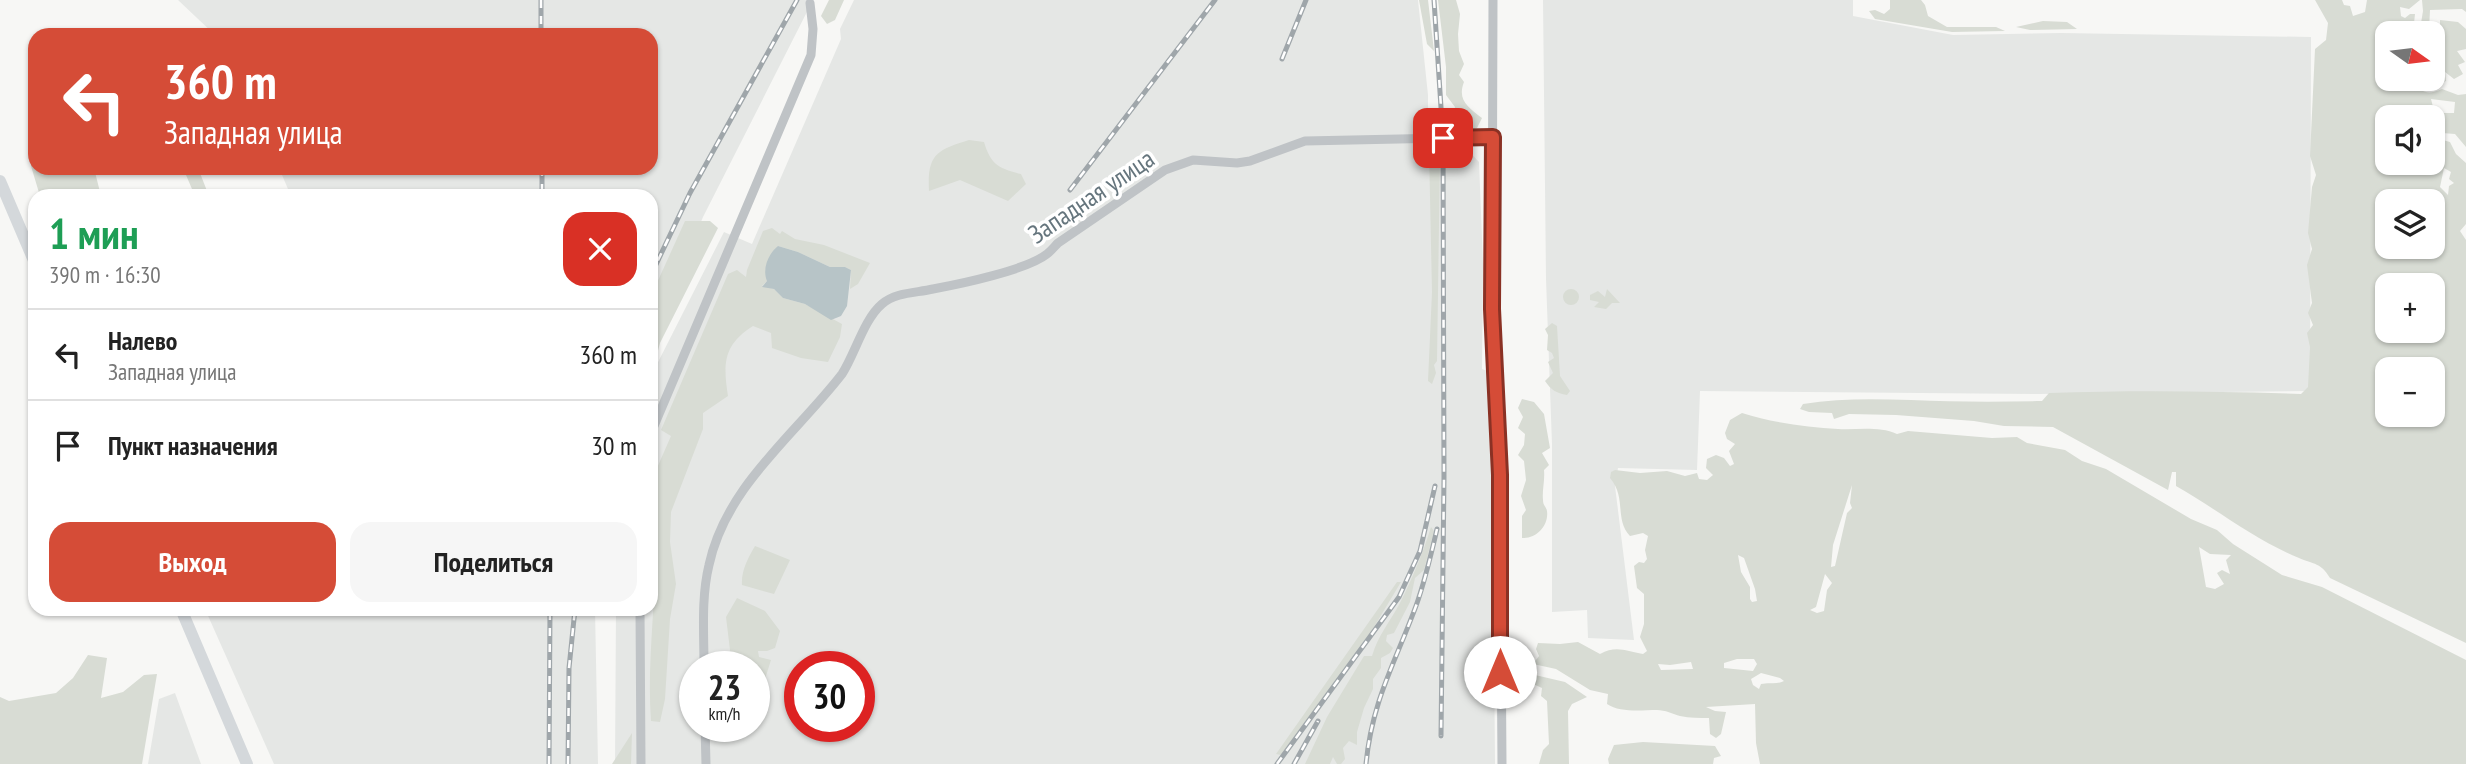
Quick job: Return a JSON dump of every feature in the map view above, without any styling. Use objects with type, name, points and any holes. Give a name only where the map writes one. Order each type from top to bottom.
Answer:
[{"type":"street","points":[[1493,0],[1492,309],[1500,489],[1502,764]]},
{"type":"street","points":[[658,416],[811,55],[813,29],[810,3]]},
{"type":"street","name":"Западная улица","points":[[704,651],[704,591],[708,566],[719,531],[757,471],[842,374],[853,357],[870,318],[881,304],[902,294],[936,289],[1029,263],[1046,255],[1058,243],[1179,163],[1194,160],[1237,163],[1250,161],[1306,141],[1493,137]]},
{"type":"street","points":[[0,181],[28,247]]},
{"type":"street","points":[[184,616],[247,764]]},
{"type":"street","points":[[640,616],[641,764]]},
{"type":"street","points":[[705,742],[706,764]]},
{"type":"shaded area","points":[[178,0],[813,0],[703,217],[658,328],[658,189],[288,189],[282,175],[658,175],[658,28],[208,28]]},
{"type":"shaded area","points":[[829,0],[844,0],[835,20],[827,24],[821,16]]},
{"type":"shaded area","points":[[854,0],[1418,0],[1428,95],[1428,148],[1466,148],[1479,162],[1483,264],[1482,369],[1487,371],[1493,530],[1495,764],[615,764],[616,616],[658,616],[658,362],[724,232],[752,244],[841,39],[840,29]]},
{"type":"shaded area","points":[[1419,0],[1428,0],[1434,51],[1427,44]]},
{"type":"shaded area","points":[[1438,0],[1456,0],[1460,14],[1459,51],[1464,64],[1459,75],[1464,82],[1462,94],[1468,107],[1482,118],[1477,128],[1469,131],[1449,127],[1455,107],[1446,95],[1446,67]]},
{"type":"shaded area","points":[[1543,0],[1853,0],[1853,16],[1953,35],[2061,33],[2311,37],[2310,391],[2038,394],[1700,391],[1697,470],[1618,468],[1615,486],[1634,640],[1588,638],[1587,610],[1552,612],[1552,444],[1546,279]]},
{"type":"shaded area","points":[[1890,0],[1921,0],[1928,16],[1947,27],[1996,27],[2005,31],[1952,32],[1875,19],[1869,11],[1875,10],[1884,14],[1890,9]]},
{"type":"shaded area","points":[[2315,0],[2342,0],[2344,5],[2350,6],[2353,16],[2365,12],[2367,0],[2420,0],[2409,9],[2400,7],[2401,16],[2405,18],[2415,14],[2414,21],[2375,21],[2375,91],[2445,90],[2458,95],[2466,94],[2466,147],[2455,134],[2445,133],[2445,113],[2454,113],[2455,102],[2431,99],[2432,105],[2375,105],[2375,175],[2443,175],[2442,189],[2375,189],[2375,259],[2445,259],[2445,192],[2448,195],[2449,186],[2454,183],[2449,179],[2451,172],[2445,169],[2445,141],[2450,142],[2456,154],[2466,163],[2466,224],[2460,231],[2466,240],[2466,643],[2330,578],[2317,565],[2252,534],[2176,486],[2176,472],[2172,472],[2168,490],[2053,427],[2004,426],[1896,415],[1849,414],[1834,419],[1832,413],[1800,409],[1803,404],[1857,399],[2042,401],[2049,393],[2112,391],[2301,394],[2308,387],[2310,347],[2307,333],[2313,325],[2308,313],[2312,303],[2307,265],[2312,249],[2308,233],[2312,187],[2316,175],[2310,156],[2315,49],[2326,40],[2328,23]]},
{"type":"shaded area","points":[[2422,0],[2466,0],[2466,12],[2462,9],[2430,10],[2429,21],[2421,21]]},
{"type":"shaded area","points":[[2440,20],[2458,22],[2466,29],[2466,49],[2457,51],[2465,62],[2458,65],[2463,74],[2454,79],[2445,72],[2445,21]]},
{"type":"shaded area","points":[[2043,21],[2067,22],[2077,29],[2030,30],[2016,27]]},
{"type":"shaded area","points":[[969,140],[984,142],[996,164],[1021,174],[1026,184],[1008,201],[960,180],[929,191],[930,169],[936,155]]},
{"type":"shaded area","points":[[1438,146],[1437,361],[1432,384],[1428,381],[1432,292],[1429,149]]},
{"type":"shaded area","points":[[34,175],[96,175],[99,189],[38,189]]},
{"type":"shaded area","points":[[186,175],[201,175],[206,189],[192,189]]},
{"type":"shaded area","points":[[685,221],[710,221],[718,228],[658,351],[658,281]]},
{"type":"shaded area","points":[[772,228],[780,234],[782,231],[795,239],[824,245],[870,263],[858,284],[850,289],[851,270],[845,267],[830,267],[778,246],[767,281],[762,286],[774,289],[783,298],[805,304],[842,324],[840,337],[828,362],[801,358],[772,348],[771,333],[753,326],[736,340],[727,356],[728,396],[703,413],[703,429],[671,512],[670,542],[676,584],[670,619],[665,699],[660,722],[651,721],[653,616],[658,616],[658,466],[671,436],[661,430],[728,274],[737,270],[746,277],[763,231]]},
{"type":"shaded area","points":[[778,246],[830,267],[845,267],[851,270],[847,306],[841,316],[831,320],[805,304],[783,298],[774,289],[762,287],[767,281],[767,262]]},
{"type":"shaded area","points":[[1571,289],[1577,291],[1577,303],[1571,305],[1565,303],[1563,297],[1565,291]]},
{"type":"shaded area","points":[[1607,289],[1620,303],[1612,303],[1606,309],[1594,307],[1599,302],[1590,300],[1590,295],[1598,291],[1605,297]]},
{"type":"shaded area","points":[[1552,323],[1557,326],[1560,376],[1570,391],[1567,395],[1554,391],[1545,381],[1553,373],[1548,362],[1554,358],[1547,350],[1548,335],[1545,329]]},
{"type":"shaded area","points":[[1522,399],[1534,402],[1544,414],[1550,448],[1542,453],[1549,465],[1544,470],[1543,504],[1547,511],[1546,522],[1537,534],[1527,538],[1522,538],[1522,516],[1526,510],[1521,496],[1526,480],[1524,461],[1518,455],[1524,445],[1525,434],[1518,428],[1523,417],[1518,408]]},
{"type":"shaded area","points":[[1742,413],[1802,426],[1876,429],[1897,434],[1908,431],[1992,438],[2017,437],[2027,443],[2065,450],[2082,461],[2106,469],[2191,519],[2217,530],[2233,544],[2282,575],[2322,587],[2466,660],[2466,764],[1760,764],[1756,743],[1755,704],[1706,707],[1726,712],[1721,734],[1716,738],[1710,734],[1709,718],[1684,717],[1660,710],[1618,709],[1607,704],[1608,694],[1590,690],[1556,669],[1533,664],[1539,656],[1536,649],[1538,643],[1578,642],[1600,654],[1616,649],[1643,654],[1647,651],[1640,637],[1644,624],[1644,594],[1637,588],[1634,566],[1647,559],[1645,550],[1648,536],[1643,533],[1630,536],[1625,529],[1618,493],[1610,478],[1611,472],[1667,471],[1685,476],[1697,473],[1699,479],[1707,480],[1713,475],[1706,468],[1707,459],[1716,455],[1724,458],[1730,466],[1734,464],[1729,451],[1735,444],[1727,439],[1725,433],[1730,420]],"holes":[[[1852,485],[1852,508],[1847,513],[1835,566],[1831,567],[1833,545]],[[2199,547],[2210,554],[2231,555],[2226,560],[2230,574],[2222,570],[2217,573],[2224,584],[2215,589],[2206,587]],[[1738,555],[1744,558],[1757,601],[1752,602],[1750,599],[1750,587],[1741,572]],[[1825,574],[1832,583],[1827,590],[1824,611],[1817,613],[1810,610],[1816,607]],[[1737,659],[1754,659],[1757,664],[1753,671],[1724,668],[1724,663]],[[1691,662],[1693,669],[1661,670],[1658,664]],[[1761,673],[1784,681],[1761,684],[1759,689],[1753,685],[1751,679]]]},
{"type":"shaded area","points":[[1431,527],[1434,531],[1424,570],[1415,578],[1410,602],[1394,633],[1387,635],[1386,641],[1393,648],[1381,658],[1381,668],[1373,679],[1373,689],[1357,732],[1357,745],[1349,741],[1343,748],[1345,759],[1341,764],[1337,764],[1333,757],[1330,764],[1305,764],[1327,717],[1364,656],[1372,656],[1409,585]]},
{"type":"shaded area","points":[[755,546],[790,560],[774,594],[742,585],[744,570]]},
{"type":"shaded area","points":[[1397,582],[1401,582],[1368,637],[1281,755],[1276,754]]},
{"type":"shaded area","points":[[737,598],[765,611],[780,631],[775,648],[767,651],[730,651],[726,617]]},
{"type":"shaded area","points":[[208,616],[595,616],[598,764],[274,764]]},
{"type":"shaded area","points":[[88,655],[107,658],[101,698],[123,692],[144,675],[157,674],[142,764],[0,764],[0,697],[9,701],[56,693],[73,678]]},
{"type":"shaded area","points":[[1535,675],[1565,682],[1587,697],[1572,704],[1568,711],[1569,764],[1539,764],[1543,750],[1549,744],[1547,701],[1541,696],[1542,688],[1531,683],[1526,687],[1526,693],[1518,700],[1516,685],[1525,676]]},
{"type":"shaded area","points":[[175,693],[201,764],[148,764],[159,699]]},
{"type":"shaded area","points":[[632,733],[631,764],[612,764]]},
{"type":"shaded area","points":[[1643,742],[1715,746],[1721,756],[1714,758],[1713,764],[1609,764],[1608,759],[1614,745]]},
{"type":"railway","points":[[541,0],[541,28]]},
{"type":"railway","points":[[658,260],[690,193],[797,0]]},
{"type":"railway","points":[[1070,190],[1215,0]]},
{"type":"railway","points":[[1282,59],[1306,0]]},
{"type":"railway","points":[[1434,0],[1443,138],[1444,477],[1441,736]]},
{"type":"railway","points":[[542,175],[542,189]]},
{"type":"railway","points":[[1277,764],[1399,597],[1420,551],[1435,486]]},
{"type":"railway","points":[[1366,764],[1379,701],[1419,597],[1437,529]]},
{"type":"railway","points":[[549,764],[550,616]]},
{"type":"railway","points":[[568,764],[569,668],[574,616]]},
{"type":"railway","points":[[1294,764],[1318,721]]},
{"type":"route","points":[[1443,138],[1493,137],[1492,309],[1500,475],[1500,672]]}]
